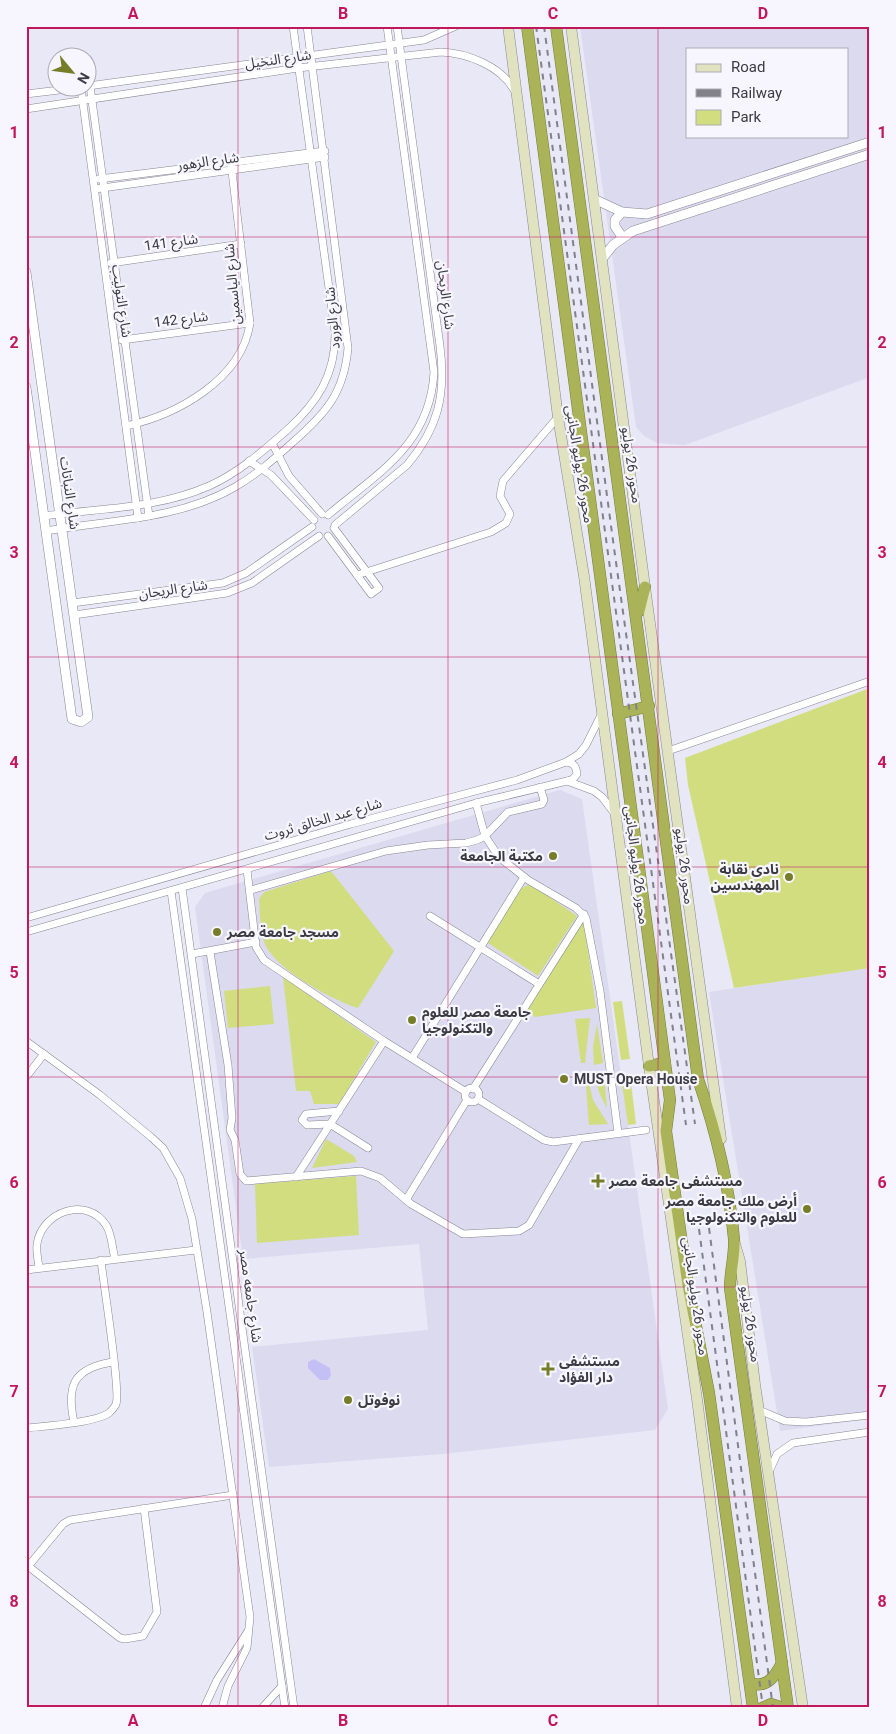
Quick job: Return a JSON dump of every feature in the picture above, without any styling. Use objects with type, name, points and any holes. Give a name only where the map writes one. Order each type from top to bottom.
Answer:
[{"type":"highway","points":[[527,26],[670,1100],[666,1131],[677,1229],[709,1393],[753,1708]]},
{"type":"highway","name":"محور 26 يوليو","points":[[556,26],[638,618],[698,1079],[713,1120],[723,1165],[734,1240],[730,1288],[788,1708]]},
{"type":"highway","points":[[638,618],[645,587]]},
{"type":"highway","points":[[618,714],[649,706]]},
{"type":"highway","points":[[691,1026],[703,1023]]},
{"type":"highway","points":[[649,1066],[665,1063]]},
{"type":"highway","points":[[750,1683],[760,1685],[769,1682],[782,1663]]},
{"type":"highway","points":[[762,1708],[771,1704],[783,1708]]},
{"type":"main road","name":"محور 26 يوليو الجانبى","points":[[508,26],[558,417],[617,816],[649,1066],[677,1229],[737,1708]]},
{"type":"main road","points":[[572,27],[723,1165]]},
{"type":"main road","points":[[734,1240],[740,1261],[759,1410],[803,1708]]},
{"type":"street","name":"شارع الورود","points":[[44,516],[147,504],[208,486],[249,461],[272,443],[305,413],[325,385],[333,363],[335,348],[334,321],[293,26]]},
{"type":"street","name":"شارع الورود","points":[[46,531],[149,516],[200,503],[234,488],[277,456],[317,421],[335,398],[347,366],[346,320],[307,26]]},
{"type":"street","name":"شارع الريحان","points":[[72,603],[198,588],[223,583],[246,573],[325,515],[398,456],[415,436],[422,424],[429,408],[434,372],[387,26]]},
{"type":"street","name":"شارع الريحان","points":[[328,536],[334,527],[407,465],[431,429],[438,411],[443,372],[397,26]]},
{"type":"street","name":"شارع النخيل","points":[[98,85],[399,43],[433,37],[456,26]]},
{"type":"street","name":"شارع النخيل","points":[[26,109],[83,102],[298,68],[442,52],[454,52],[470,57],[498,73],[510,83],[518,97]]},
{"type":"street","points":[[26,94],[48,91]]},
{"type":"street","name":"شارع التوليب","points":[[82,98],[138,518]]},
{"type":"street","name":"شارع التوليب","points":[[92,100],[149,516]]},
{"type":"street","points":[[594,199],[622,212],[648,214],[870,142]]},
{"type":"street","name":"شارع الزهور","points":[[93,180],[325,154]]},
{"type":"street","points":[[602,259],[622,237],[633,231],[870,154]]},
{"type":"street","name":"شارع الزهور","points":[[94,190],[231,166]]},
{"type":"street","name":"شارع الياسمين","points":[[126,426],[176,410],[209,388],[236,357],[249,331],[250,323],[231,166]]},
{"type":"street","points":[[622,212],[615,223],[617,232],[622,237]]},
{"type":"street","name":"شارع 141","points":[[104,264],[241,244]]},
{"type":"street","name":"شارع النباتات","points":[[26,272],[88,717],[81,722],[72,720],[26,387]]},
{"type":"street","points":[[330,296],[342,294]]},
{"type":"street","points":[[334,321],[346,320]]},
{"type":"street","name":"شارع 142","points":[[115,341],[250,323]]},
{"type":"street","points":[[357,575],[490,532],[506,523],[510,512],[501,499],[501,485],[558,417]]},
{"type":"street","points":[[422,424],[431,429]]},
{"type":"street","points":[[249,461],[262,468],[280,483],[313,523],[319,536],[328,536],[371,594],[379,588],[325,515],[289,476],[277,456],[272,443]]},
{"type":"street","name":"شارع الريحان","points":[[74,615],[219,595],[252,583],[319,536]]},
{"type":"street","points":[[198,588],[200,598]]},
{"type":"street","points":[[668,751],[870,681]]},
{"type":"street","name":"شارع عبد الخالق ثروت","points":[[26,918],[351,824],[517,780],[566,762],[578,754],[586,745],[602,712]]},
{"type":"street","points":[[566,762],[572,763],[576,768],[577,774],[573,779],[567,781]]},
{"type":"street","points":[[567,781],[594,791],[602,797],[617,816]]},
{"type":"street","name":"شارع عبد الخالق ثروت","points":[[26,932],[476,803],[567,781]]},
{"type":"street","points":[[251,890],[386,851],[428,845],[466,843],[484,836],[508,812],[542,804],[544,800],[540,787]]},
{"type":"street","points":[[476,803],[484,836],[499,857],[524,877],[584,914],[588,923],[600,991],[618,1133]]},
{"type":"street","points":[[247,870],[256,942],[261,956],[276,970],[384,1041],[469,1093],[479,1094],[478,1099]]},
{"type":"street","points":[[412,1058],[524,877]]},
{"type":"street","name":"شارع جامعه مصر","points":[[182,888],[294,1708]]},
{"type":"street","name":"شارع جامعه مصر","points":[[171,891],[285,1708]]},
{"type":"street","points":[[406,1200],[469,1093],[584,914]]},
{"type":"street","points":[[430,916],[538,984]]},
{"type":"street","points":[[192,954],[256,942]]},
{"type":"street","points":[[210,952],[228,1065],[232,1118],[230,1130],[234,1140],[241,1178],[249,1182],[366,1172],[380,1178],[406,1200],[464,1234],[525,1230],[579,1139]]},
{"type":"street","points":[[26,1041],[100,1095],[163,1148],[180,1178],[186,1195],[208,1312],[250,1617],[247,1648],[228,1686],[222,1708]]},
{"type":"street","points":[[296,1178],[384,1041]]},
{"type":"street","points":[[26,1077],[44,1054]]},
{"type":"street","points":[[469,1093],[472,1102],[478,1099]]},
{"type":"street","points":[[478,1099],[544,1140],[554,1142],[646,1130]]},
{"type":"street","points":[[339,1111],[306,1114],[302,1120],[307,1125],[330,1124],[368,1148]]},
{"type":"street","points":[[39,1267],[37,1244],[40,1235],[54,1217],[60,1212],[71,1209],[83,1208],[100,1218],[107,1227],[115,1259]]},
{"type":"street","points":[[26,1270],[196,1250]]},
{"type":"street","points":[[26,1428],[74,1422],[103,1415],[110,1412],[116,1404],[116,1380],[101,1260]]},
{"type":"street","points":[[74,1422],[70,1397],[76,1379],[81,1373],[99,1364],[113,1362]]},
{"type":"street","points":[[759,1410],[785,1421],[806,1422],[870,1415]]},
{"type":"street","points":[[769,1472],[777,1454],[792,1443],[870,1432]]},
{"type":"street","points":[[144,1508],[157,1612],[140,1637],[120,1638],[27,1568],[66,1521],[144,1508],[233,1495]]},
{"type":"street","points":[[204,1708],[217,1680],[249,1629]]},
{"type":"street","points":[[262,1708],[282,1686]]},
{"type":"shaded area","points":[[580,26],[870,26],[870,377],[685,445],[657,443],[644,436],[636,427]]},
{"type":"shaded area","name":"جامعة مصر للعلوم والتكنولوجيا","points":[[560,790],[582,799],[668,1409],[655,1430],[443,1454],[269,1467],[252,1347],[428,1330],[419,1244],[243,1259],[195,907],[205,893]]},
{"type":"shaded area","name":"أرض ملك جامعة مصر للعلوم والتكنولوجيا","points":[[870,968],[870,1419],[780,1431],[709,992]]},
{"type":"shaded area","points":[[314,1359],[330,1368],[331,1375],[328,1380],[320,1380],[308,1368],[308,1362]]},
{"type":"green space","name":"نادى نقابة المهندسين","points":[[870,688],[870,968],[734,988],[688,785],[685,758]]},
{"type":"green space","points":[[331,871],[394,951],[358,1008],[319,991],[291,973],[270,952],[263,937],[259,899],[264,892]]},
{"type":"green space","points":[[530,884],[577,916],[538,976],[488,943],[520,889]]},
{"type":"green space","points":[[581,921],[584,922],[596,1008],[535,1017],[526,1009]]},
{"type":"green space","points":[[283,977],[376,1042],[339,1104],[314,1104],[310,1091],[296,1091]]},
{"type":"green space","points":[[270,986],[274,1024],[228,1028],[224,991]]},
{"type":"green space","points":[[622,1001],[630,1059],[621,1060],[613,1002]]},
{"type":"green space","points":[[590,1018],[585,1063],[581,1063],[575,1019]]},
{"type":"green space","points":[[597,1024],[603,1063],[594,1065],[593,1047]]},
{"type":"green space","points":[[604,1076],[607,1108],[595,1077]]},
{"type":"green space","points":[[588,1080],[593,1100],[608,1124],[589,1125],[586,1086],[583,1081]]},
{"type":"green space","points":[[631,1083],[636,1124],[628,1125],[622,1084]]},
{"type":"green space","points":[[326,1139],[354,1156],[357,1162],[312,1168]]},
{"type":"green space","points":[[356,1176],[359,1235],[257,1243],[255,1184]]},
{"type":"railway","points":[[536,26],[686,1125]]},
{"type":"railway","points":[[544,26],[614,548],[695,1124]]},
{"type":"railway","points":[[709,1228],[773,1708]]},
{"type":"railway","points":[[699,1229],[763,1708]]},
{"type":"place","name":"مكتبة الجامعة","points":[[553,856]]},
{"type":"place","name":"نادى نقابة المهندسين","points":[[789,877]]},
{"type":"place","name":"مسجد جامعة مصر","points":[[217,932]]},
{"type":"place","name":"جامعة مصر للعلوم والتكنولوجيا","points":[[412,1020]]},
{"type":"place","name":"MUST Opera House","points":[[564,1079]]},
{"type":"place","name":"مستشفى جامعة مصر","points":[[598,1181]]},
{"type":"place","name":"أرض ملك جامعة مصر للعلوم والتكنولوجيا","points":[[807,1209]]},
{"type":"place","name":"مستشفى دار الفؤاد","points":[[548,1369]]},
{"type":"place","name":"نوفوتل","points":[[348,1400]]}]
